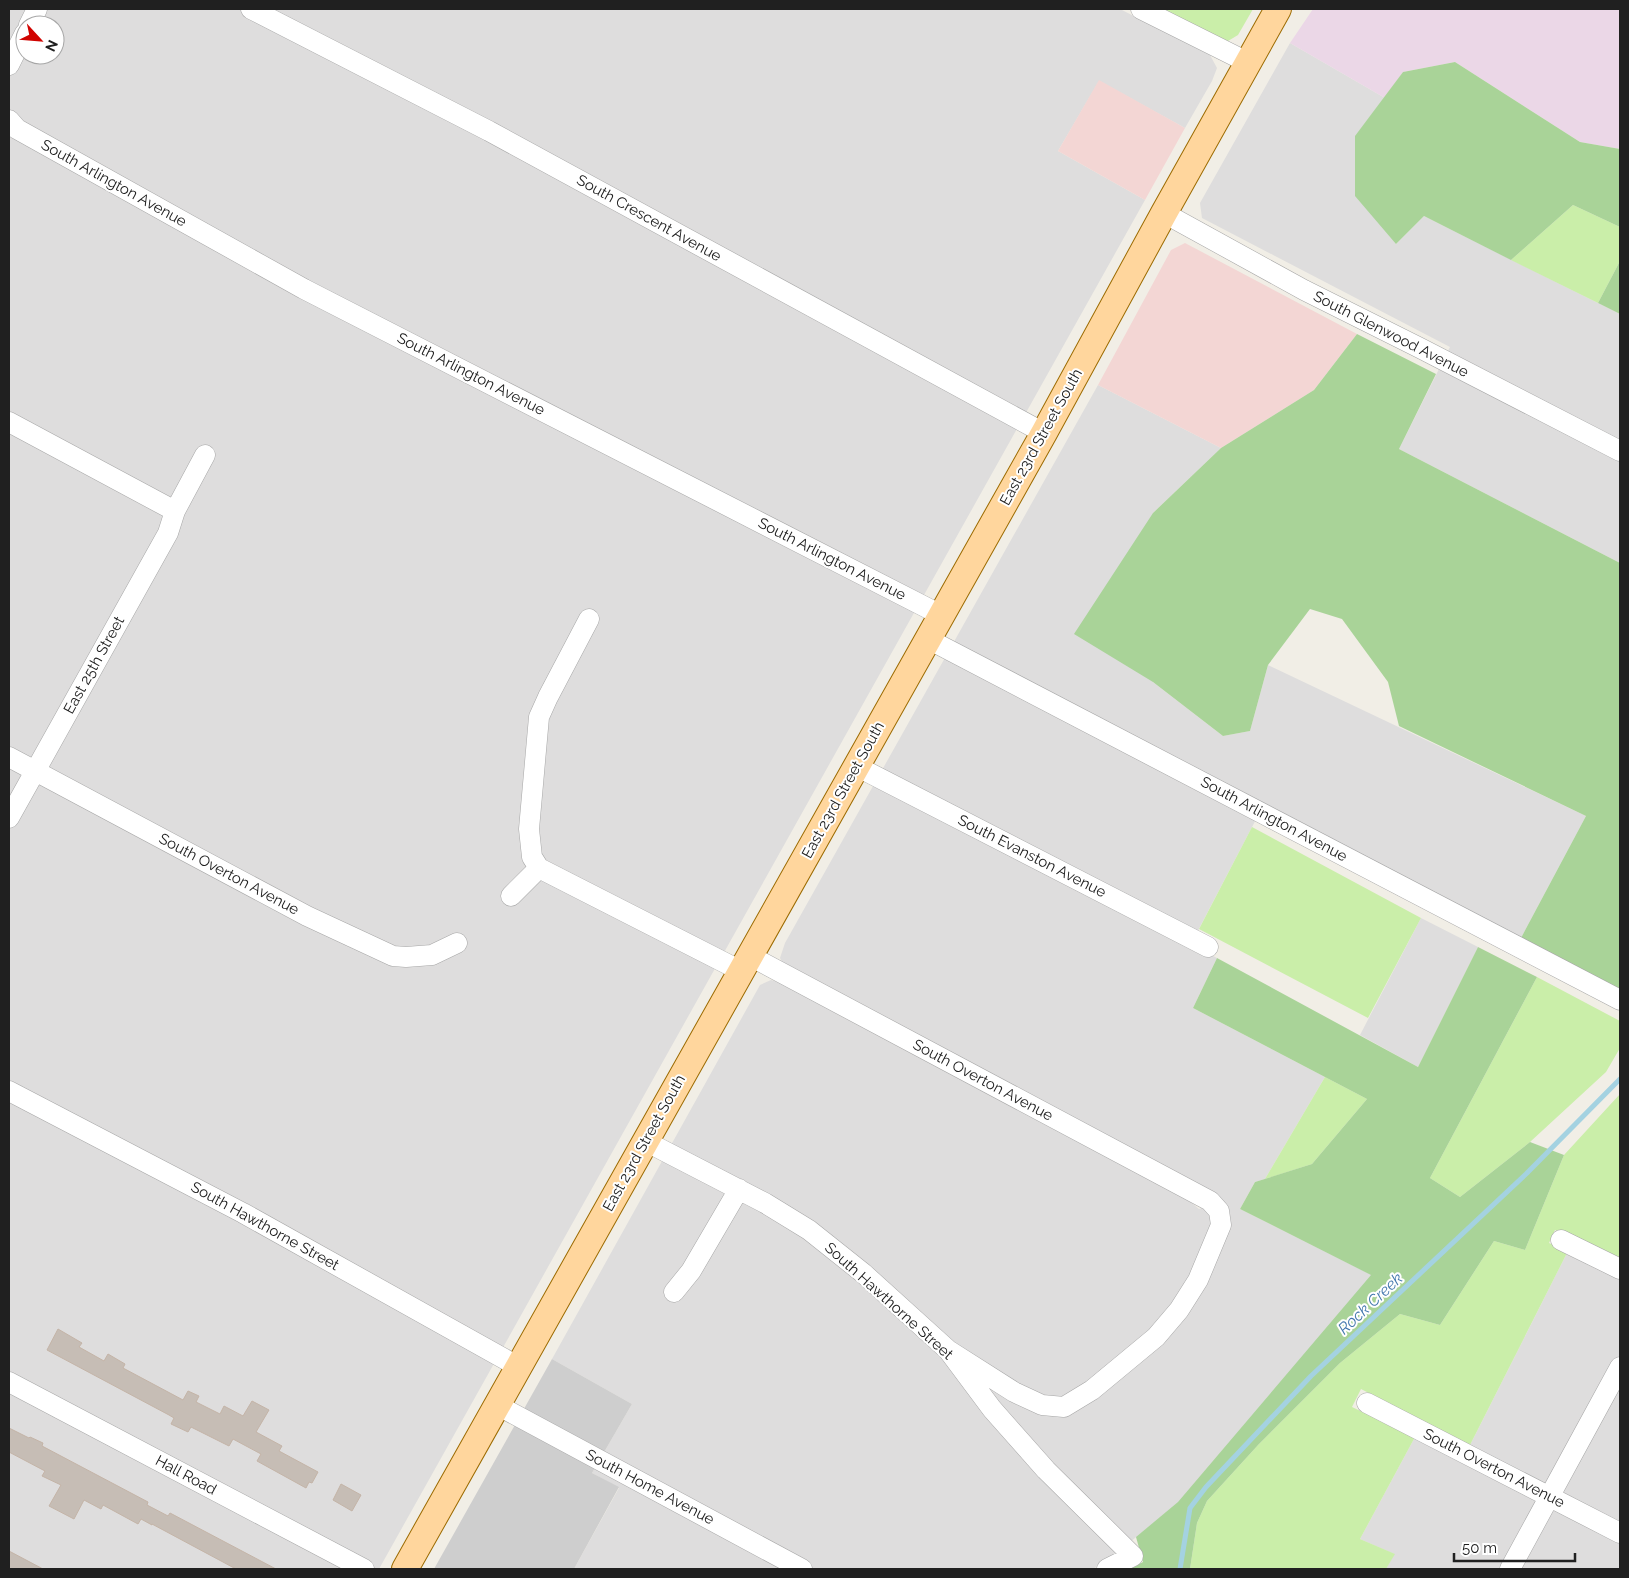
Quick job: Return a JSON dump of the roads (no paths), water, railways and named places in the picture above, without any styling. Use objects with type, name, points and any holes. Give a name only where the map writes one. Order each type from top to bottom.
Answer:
[{"type":"main road","name":"East 23rd Street South","points":[[405,1569],[1044,432],[1278,9]]},
{"type":"street","name":"South Crescent Avenue","points":[[251,9],[489,131],[1044,432]]},
{"type":"street","points":[[1140,9],[1248,63]]},
{"type":"street","points":[[9,64],[15,52]]},
{"type":"street","name":"South Arlington Avenue","points":[[9,120],[16,129],[304,289],[941,614]]},
{"type":"street","name":"South Glenwood Avenue","points":[[1164,213],[1304,290],[1620,451]]},
{"type":"street","points":[[9,422],[175,511]]},
{"type":"street","name":"East 25th Street","points":[[9,818],[168,533],[175,511],[205,455]]},
{"type":"street","points":[[511,896],[539,868],[532,857],[529,829],[539,717],[588,619]]},
{"type":"street","name":"South Arlington Avenue","points":[[928,639],[1620,1000]]},
{"type":"street","name":"South Overton Avenue","points":[[9,757],[306,916],[393,956],[406,957],[432,954],[457,943]]},
{"type":"street","name":"South Evanston Avenue","points":[[856,766],[1208,947]]},
{"type":"street","name":"South Overton Avenue","points":[[539,868],[745,963],[1210,1201],[1219,1211],[1221,1225],[1198,1280],[1179,1310],[1156,1337],[1092,1390],[1064,1407],[1042,1405],[1014,1392],[948,1350]]},
{"type":"street","name":"South Hawthorne Street","points":[[9,1091],[243,1213],[519,1367]]},
{"type":"street","name":"South Hawthorne Street","points":[[645,1141],[765,1203],[809,1230],[862,1273],[948,1350],[992,1410],[1046,1470],[1133,1556],[1107,1569]]},
{"type":"street","points":[[674,1292],[691,1271],[739,1189]]},
{"type":"street","points":[[1561,1240],[1620,1269]]},
{"type":"street","points":[[1510,1569],[1620,1367]]},
{"type":"street","name":"Hall Road","points":[[9,1382],[364,1569]]},
{"type":"street","name":"South Overton Avenue","points":[[1367,1403],[1620,1533]]},
{"type":"street","name":"South Home Avenue","points":[[497,1405],[802,1569]]},
{"type":"waterway","name":"Rock Creek","points":[[1180,1569],[1190,1508],[1206,1487],[1311,1376],[1526,1174],[1620,1079]]}]
